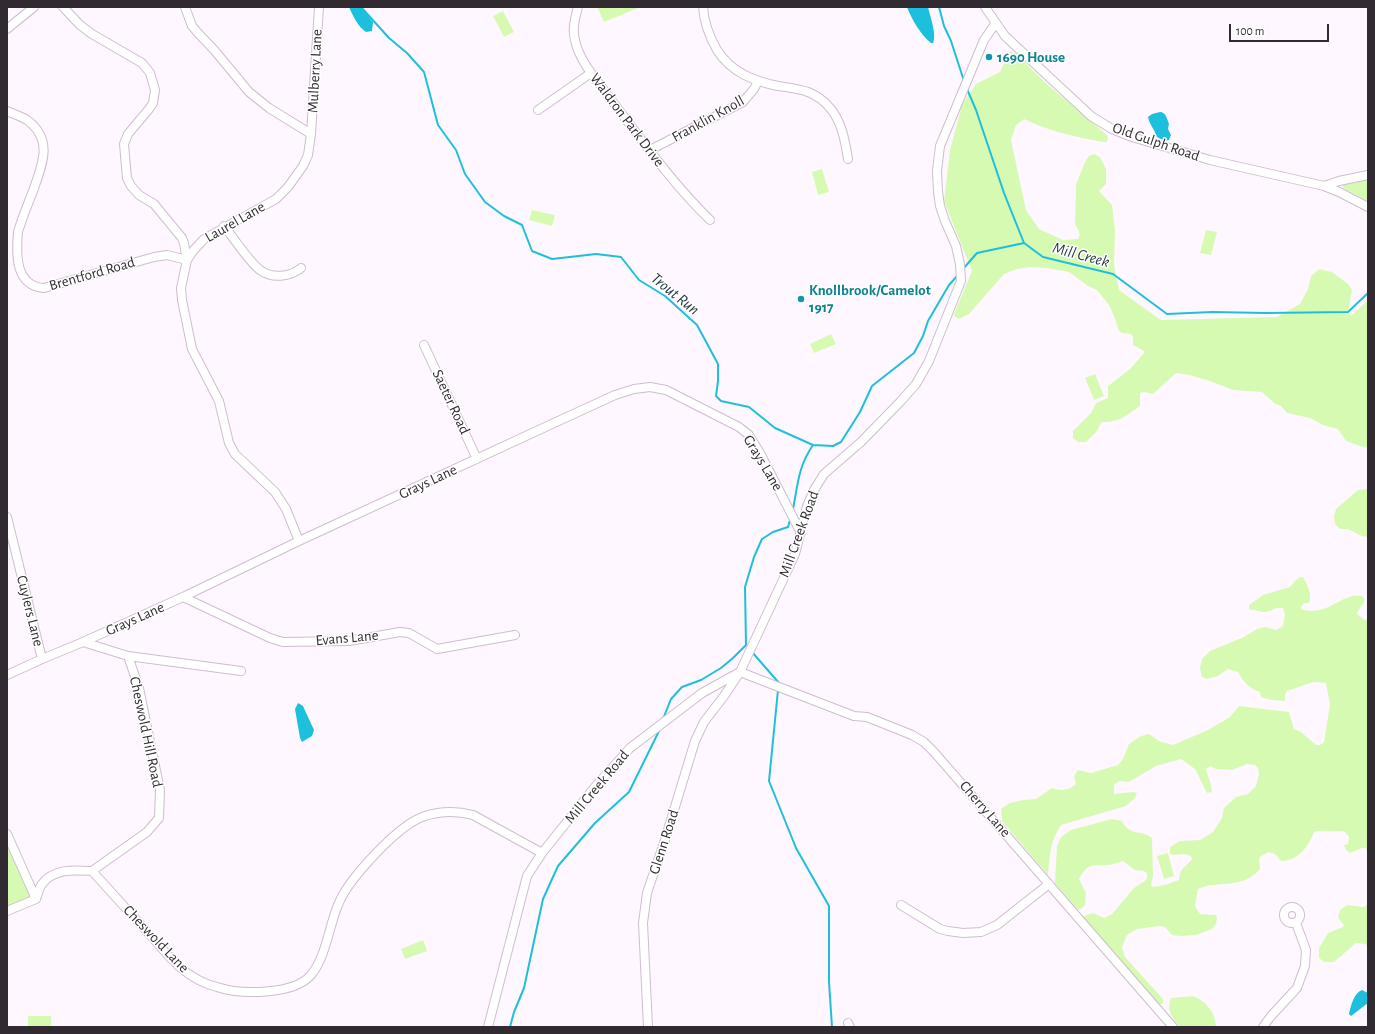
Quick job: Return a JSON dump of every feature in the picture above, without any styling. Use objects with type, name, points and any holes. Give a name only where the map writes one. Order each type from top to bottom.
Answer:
[{"type":"street","points":[[7,29],[34,7]]},
{"type":"street","points":[[63,7],[92,34],[142,63],[150,73],[155,90],[153,103],[150,110],[128,134],[124,144],[126,178],[139,195],[154,204],[182,238],[186,260]]},
{"type":"street","points":[[184,7],[192,26],[215,50],[249,92],[269,108],[311,134]]},
{"type":"street","name":"Mulberry Lane","points":[[311,134],[318,7]]},
{"type":"street","name":"Waldron Park Drive","points":[[578,7],[574,20],[574,39],[591,73],[687,196],[710,220]]},
{"type":"street","points":[[703,7],[705,26],[722,58],[735,70],[744,76],[758,81],[802,89],[813,94],[831,108],[837,118],[844,139],[848,159]]},
{"type":"street","name":"Old Gulph Road","points":[[985,7],[995,24],[1005,36],[1091,116],[1112,129],[1132,138],[1210,160],[1324,186],[1368,207]]},
{"type":"street","name":"Mill Creek Road","points":[[488,1027],[528,876],[542,853],[594,788],[630,748],[702,693],[740,672],[795,554],[807,506],[814,490],[824,474],[861,442],[916,384],[929,361],[961,281],[956,246],[940,206],[937,171],[940,146],[984,40],[995,24]]},
{"type":"street","points":[[538,110],[591,73]]},
{"type":"street","name":"Franklin Knoll","points":[[650,150],[743,102],[754,89],[758,81]]},
{"type":"street","name":"Brentford Road","points":[[7,111],[26,120],[34,127],[42,138],[44,152],[42,166],[18,232],[17,249],[19,265],[26,282],[34,286],[44,288],[154,257],[166,256],[186,260]]},
{"type":"street","name":"Laurel Lane","points":[[299,541],[286,508],[276,492],[235,454],[229,443],[219,401],[195,356],[190,340],[181,288],[186,260],[204,238],[276,199],[288,187],[308,155],[311,134]]},
{"type":"street","points":[[1324,186],[1339,181],[1368,175]]},
{"type":"street","points":[[224,226],[260,270],[272,276],[280,276],[298,271],[301,268]]},
{"type":"street","name":"Saeter Road","points":[[424,345],[477,459]]},
{"type":"street","name":"Grays Lane","points":[[7,675],[183,598],[299,541],[615,395],[634,389],[650,387],[666,390],[739,428],[749,435],[788,505],[801,533]]},
{"type":"street","name":"Cuylers Lane","points":[[7,517],[42,659]]},
{"type":"street","name":"Evans Lane","points":[[183,598],[270,638],[283,642],[349,641],[400,632],[409,633],[437,649],[515,635]]},
{"type":"street","name":"Cheswold Hill Road","points":[[83,642],[128,656],[139,688],[160,790],[158,818],[147,832],[92,871]]},
{"type":"street","points":[[128,656],[241,671]]},
{"type":"street","name":"Cherry Lane","points":[[740,672],[854,716],[867,716],[912,735],[924,742],[962,783],[1173,1027]]},
{"type":"street","name":"Glenn Road","points":[[648,1027],[644,923],[647,893],[695,741],[704,722],[740,672]]},
{"type":"street","name":"Cheswold Lane","points":[[92,871],[181,968],[201,981],[216,987],[247,992],[290,988],[299,984],[310,976],[319,964],[338,905],[345,890],[372,858],[397,833],[412,822],[425,816],[441,813],[460,812],[473,815],[542,853]]},
{"type":"street","points":[[7,834],[36,899]]},
{"type":"street","points":[[7,911],[36,899],[41,885],[49,877],[69,870],[92,871]]},
{"type":"street","points":[[901,905],[940,929],[948,932],[980,932],[996,925],[1049,884]]},
{"type":"street","points":[[1263,1027],[1297,988],[1305,966],[1306,950],[1296,923]]},
{"type":"green space","points":[[597,7],[637,7],[638,8],[604,22]]},
{"type":"green space","points":[[503,11],[514,32],[504,37],[493,16]]},
{"type":"green space","points":[[1010,52],[1015,53],[1048,85],[1107,135],[1108,139],[1107,142],[1103,142],[1072,136],[1024,119],[1016,125],[1011,140],[1026,210],[1039,229],[1063,240],[1078,239],[1080,234],[1075,224],[1076,184],[1089,156],[1094,154],[1100,157],[1106,169],[1106,184],[1099,191],[1112,205],[1115,230],[1114,265],[1119,290],[1161,320],[1277,317],[1300,304],[1308,289],[1311,276],[1319,269],[1332,272],[1348,284],[1352,290],[1348,312],[1351,316],[1368,300],[1368,448],[1346,441],[1338,429],[1323,425],[1310,418],[1287,413],[1281,406],[1274,403],[1262,392],[1233,390],[1210,381],[1176,373],[1153,394],[1144,392],[1140,393],[1140,406],[1118,420],[1102,422],[1096,432],[1086,442],[1078,442],[1073,438],[1073,431],[1091,413],[1096,403],[1108,398],[1108,386],[1130,369],[1144,353],[1144,351],[1133,345],[1133,337],[1131,334],[1122,333],[1119,331],[1109,305],[1097,290],[1088,286],[1069,272],[1030,267],[1017,269],[1004,274],[969,314],[959,319],[954,316],[972,271],[944,201],[950,150],[962,105],[976,84],[1000,72]]},
{"type":"green space","points":[[822,169],[829,192],[818,195],[812,172]]},
{"type":"green space","points":[[1368,177],[1368,201],[1343,188],[1343,183]]},
{"type":"green space","points":[[532,210],[555,215],[552,226],[529,220]]},
{"type":"green space","points":[[1206,230],[1217,232],[1211,255],[1200,253]]},
{"type":"green space","points":[[831,334],[836,344],[814,353],[810,344]]},
{"type":"green space","points":[[1095,374],[1104,396],[1094,400],[1085,378]]},
{"type":"green space","points":[[1368,489],[1368,537],[1362,536],[1348,529],[1340,529],[1335,524],[1334,516],[1336,509],[1358,490]]},
{"type":"green space","points":[[1300,577],[1303,577],[1305,580],[1310,596],[1309,603],[1304,603],[1301,609],[1310,611],[1327,608],[1355,595],[1362,596],[1364,598],[1364,603],[1357,614],[1365,620],[1368,619],[1368,858],[1366,848],[1350,853],[1346,850],[1344,845],[1348,844],[1349,837],[1344,831],[1314,832],[1306,848],[1292,859],[1281,861],[1275,854],[1269,852],[1261,856],[1259,859],[1260,869],[1250,878],[1239,882],[1210,885],[1198,889],[1195,906],[1200,914],[1216,915],[1216,924],[1212,929],[1196,935],[1181,936],[1172,935],[1165,927],[1160,926],[1137,929],[1127,935],[1122,947],[1125,957],[1163,999],[1163,1003],[1158,1006],[1083,918],[1084,916],[1093,913],[1104,918],[1112,914],[1134,888],[1145,881],[1147,878],[1147,873],[1144,871],[1135,870],[1123,861],[1110,865],[1096,865],[1087,868],[1079,879],[1086,893],[1085,905],[1078,910],[1055,883],[1057,846],[1061,837],[1071,830],[1112,819],[1122,821],[1125,826],[1132,831],[1148,835],[1152,838],[1153,876],[1151,885],[1153,887],[1165,885],[1179,880],[1182,870],[1192,859],[1191,856],[1184,854],[1172,855],[1170,853],[1170,847],[1180,841],[1200,840],[1213,832],[1222,818],[1224,808],[1236,797],[1248,794],[1256,786],[1259,774],[1258,768],[1255,765],[1247,764],[1232,770],[1216,769],[1210,766],[1206,769],[1212,792],[1207,793],[1195,769],[1181,759],[1156,766],[1129,782],[1119,781],[1114,785],[1114,794],[1133,792],[1137,793],[1135,798],[1126,806],[1061,825],[1057,831],[1053,843],[1048,875],[1002,821],[1001,809],[1010,803],[1036,799],[1052,788],[1061,790],[1070,788],[1076,784],[1074,776],[1078,770],[1091,773],[1118,765],[1123,759],[1129,744],[1141,736],[1149,734],[1159,741],[1173,745],[1208,730],[1230,717],[1239,706],[1289,712],[1294,729],[1301,732],[1316,745],[1320,745],[1324,742],[1330,705],[1326,683],[1313,682],[1287,691],[1285,694],[1285,701],[1271,700],[1261,697],[1260,692],[1247,685],[1238,672],[1228,669],[1218,676],[1207,679],[1202,677],[1200,668],[1202,659],[1210,651],[1244,637],[1257,629],[1265,627],[1276,630],[1283,626],[1285,614],[1283,608],[1276,608],[1262,612],[1250,610],[1249,605],[1263,595],[1290,587]]},
{"type":"green space","points":[[7,834],[36,899],[7,911]]},
{"type":"green space","points":[[1168,853],[1174,876],[1164,879],[1157,856]]},
{"type":"green space","points":[[1368,904],[1368,946],[1365,944],[1356,943],[1334,962],[1324,962],[1319,958],[1319,948],[1328,933],[1343,927],[1344,925],[1338,918],[1340,910],[1347,905],[1364,907]]},
{"type":"green space","points":[[423,940],[427,951],[405,959],[401,949]]},
{"type":"green space","points":[[1193,996],[1206,1004],[1212,1012],[1216,1022],[1216,1027],[1180,1027],[1171,1014],[1169,1007],[1171,998]]},
{"type":"green space","points":[[28,1016],[51,1016],[51,1027],[28,1027]]},
{"type":"water","points":[[349,7],[361,7],[373,22],[372,31],[366,32],[358,24]]},
{"type":"water","points":[[907,7],[928,7],[934,30],[933,43],[931,43],[920,31]]},
{"type":"water","points":[[1160,112],[1164,113],[1166,116],[1169,124],[1168,129],[1171,135],[1169,140],[1165,141],[1157,137],[1148,117],[1152,114]]},
{"type":"water","points":[[298,703],[303,706],[314,730],[312,736],[302,742],[295,709]]},
{"type":"water","points":[[1362,990],[1368,993],[1368,1003],[1351,1016],[1349,1014],[1353,1000]]},
{"type":"waterway","name":"Trout Run","points":[[361,7],[389,38],[407,53],[424,72],[438,125],[456,150],[465,174],[485,202],[504,216],[522,225],[532,251],[552,259],[596,254],[621,257],[639,280],[665,296],[697,325],[718,364],[716,396],[721,401],[749,407],[775,428],[813,445],[833,446],[841,442],[860,412],[872,386],[914,353],[923,336],[928,321],[949,285],[958,275]]},
{"type":"waterway","name":"Mill Creek","points":[[939,7],[944,26],[951,41],[964,81]]},
{"type":"waterway","name":"Mill Creek","points":[[967,89],[976,110],[1004,193],[1024,243],[1043,257],[1113,274],[1167,314],[1212,312],[1348,312],[1368,293]]},
{"type":"waterway","name":"Trout Run","points":[[963,269],[977,253],[1024,243]]},
{"type":"waterway","points":[[793,509],[801,468],[813,445]]},
{"type":"waterway","points":[[663,719],[671,699],[682,687],[701,680],[721,668],[746,645],[745,587],[754,557],[762,539],[773,532],[788,527],[790,520]]},
{"type":"waterway","points":[[752,652],[779,683]]},
{"type":"waterway","points":[[778,690],[769,781],[796,848],[829,906],[829,982],[832,1027]]},
{"type":"waterway","points":[[510,1027],[514,1012],[524,988],[543,899],[558,866],[595,823],[629,792],[660,729]]},
{"type":"place","name":"1690 House","points":[[989,57]]},
{"type":"place","name":"Knollbrook/Camelot 1917","points":[[801,299]]}]
